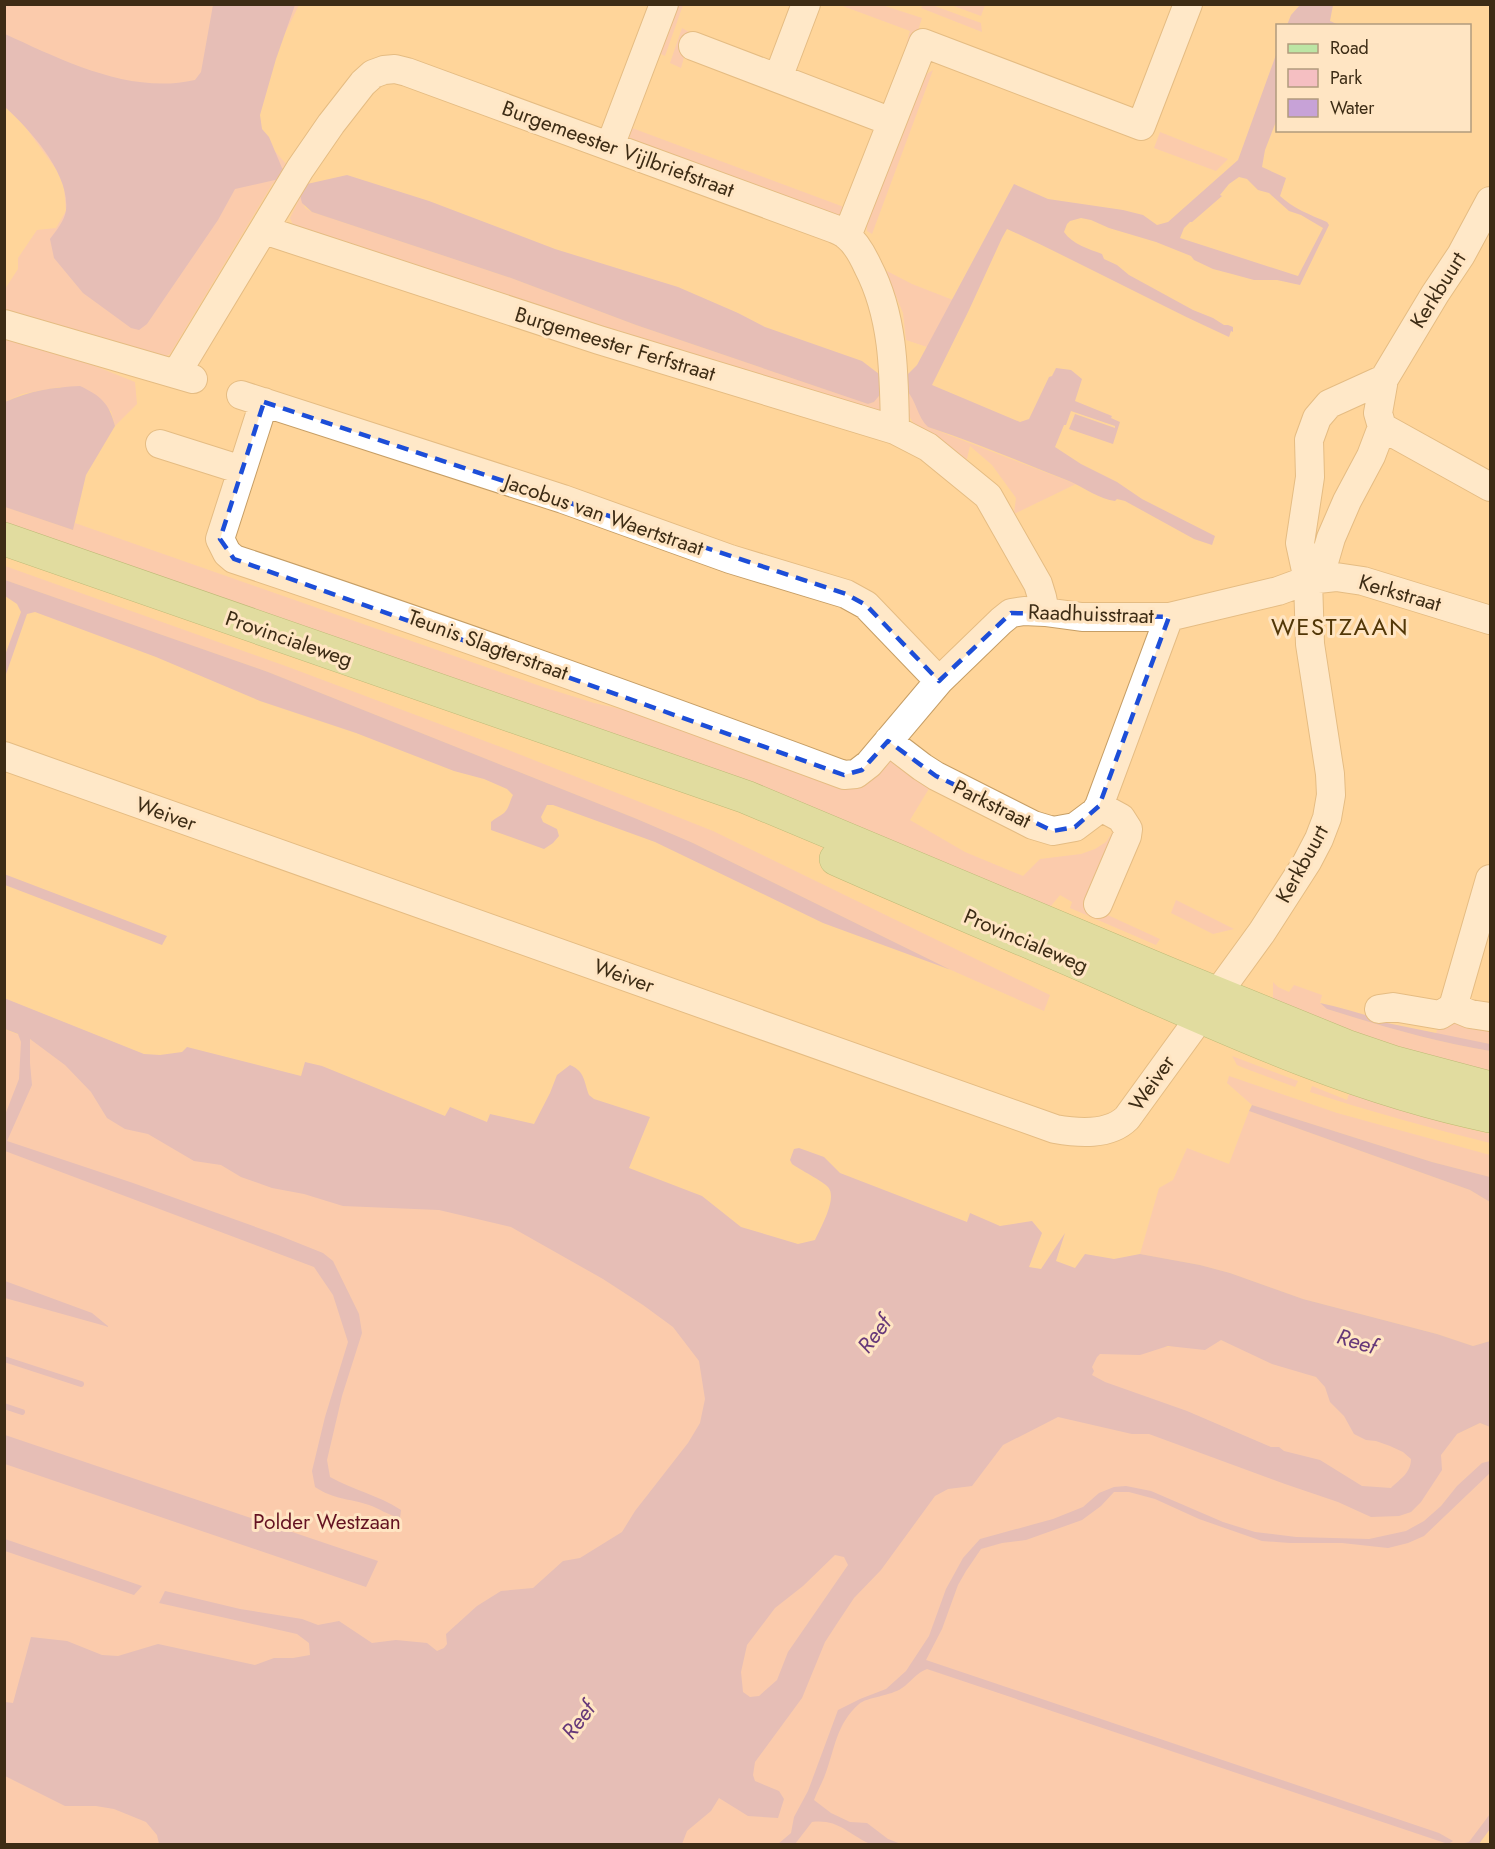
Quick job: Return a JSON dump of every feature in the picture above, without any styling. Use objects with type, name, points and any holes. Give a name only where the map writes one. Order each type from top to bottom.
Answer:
[{"type":"main road","name":"Provincialeweg","points":[[4,539],[573,738],[870,874],[1209,1005],[1418,1069],[1491,1088]]},
{"type":"main road","name":"Provincialeweg","points":[[1209,1005],[1333,1070],[1432,1102],[1491,1116]]},
{"type":"street","points":[[610,146],[664,4]]},
{"type":"street","points":[[778,78],[806,4]]},
{"type":"street","points":[[895,430],[894,369],[885,310],[862,255],[848,236],[923,43],[1141,126],[1188,4]]},
{"type":"street","points":[[693,46],[892,122]]},
{"type":"street","name":"Burgemeester Vijlbriefstraat","points":[[264,230],[300,169],[363,83],[374,74],[395,69],[610,146],[848,236]]},
{"type":"street","name":"Kerkbuurt","points":[[1308,580],[1324,562],[1330,538],[1371,456],[1382,427],[1378,414],[1384,379],[1461,255],[1491,201]]},
{"type":"street","points":[[4,324],[185,376],[264,230]]},
{"type":"street","name":"Burgemeester Ferfstraat","points":[[264,230],[599,340],[895,430],[927,447],[988,496],[1038,584],[1045,612]]},
{"type":"street","name":"Kerkbuurt","points":[[1209,1005],[1262,932],[1300,872],[1319,839],[1327,818],[1331,795],[1330,774],[1310,644],[1308,580],[1300,543],[1310,477],[1308,440],[1317,418],[1329,404],[1384,379]]},
{"type":"street","name":"Teunis Slagterstraat","points":[[252,398],[242,470],[220,539],[227,553],[234,559],[540,663],[844,775],[850,776],[862,770],[888,741]]},
{"type":"street","name":"Jacobus van Waertstraat","points":[[252,398],[597,510],[730,559],[846,594],[866,605],[939,681]]},
{"type":"street","points":[[1382,427],[1491,487]]},
{"type":"street","points":[[160,444],[242,470]]},
{"type":"street","name":"Kerkstraat","points":[[1308,580],[1336,577],[1363,581],[1491,620]]},
{"type":"street","name":"Raadhuisstraat","points":[[888,741],[939,681],[1011,613],[1024,611],[1082,617],[1169,617],[1278,591],[1308,580]]},
{"type":"street","name":"Parkstraat","points":[[888,741],[936,776],[1044,829],[1053,831],[1075,827],[1100,806],[1169,617]]},
{"type":"street","name":"Weiver","points":[[4,756],[1055,1129],[1077,1132],[1102,1130],[1122,1123],[1209,1005]]},
{"type":"street","points":[[1098,904],[1128,829],[1121,818],[1100,806]]},
{"type":"street","points":[[1379,1009],[1393,1007],[1440,1015],[1453,1007],[1491,879]]},
{"type":"street","points":[[1453,1007],[1470,1014],[1491,1017]]},
{"type":"highlighted area","points":[[264,402],[846,594],[866,605],[939,681],[1011,613],[1169,617],[1099,806],[1075,827],[1053,831],[936,776],[888,741],[862,770],[844,775],[234,559],[220,539]]},
{"type":"green space","points":[[4,5],[299,5],[250,103],[252,120],[288,166],[276,184],[273,183],[170,354],[165,357],[5,311],[5,289],[18,269],[18,258],[37,230],[56,228],[66,211],[64,187],[56,169],[23,124],[5,107]]},
{"type":"green space","points":[[674,5],[683,5],[665,56],[657,52]]},
{"type":"green space","points":[[840,5],[882,5],[922,18],[911,52],[905,49],[910,31]]},
{"type":"green space","points":[[923,5],[932,5],[981,23],[982,32],[921,8]]},
{"type":"green space","points":[[951,5],[985,5],[981,16]]},
{"type":"green space","points":[[682,28],[691,33],[681,68],[670,63]]},
{"type":"green space","points":[[933,70],[872,234],[867,231],[867,222],[925,75]]},
{"type":"green space","points":[[632,128],[852,210],[838,219],[735,177],[629,138]]},
{"type":"green space","points":[[1160,132],[1228,159],[1216,171],[1154,148]]},
{"type":"green space","points":[[301,195],[305,208],[312,212],[511,278],[636,325],[868,404],[874,402],[883,391],[880,418],[293,225],[290,218]]},
{"type":"green space","points":[[885,270],[912,284],[953,300],[927,347],[906,340],[903,313]]},
{"type":"green space","points":[[4,331],[135,382],[137,404],[115,426],[111,411],[60,387],[22,394],[5,402]]},
{"type":"green space","points":[[906,390],[928,427],[1076,484],[1014,514],[1016,498],[992,465],[970,446],[966,463],[914,424],[907,413]]},
{"type":"green space","points":[[5,507],[73,530],[75,523],[543,687],[594,703],[657,717],[847,785],[886,755],[933,782],[910,820],[965,852],[1023,876],[1040,859],[1081,854],[1095,849],[1106,842],[1118,824],[1101,912],[1160,939],[1156,945],[1070,908],[1072,902],[1060,895],[1051,906],[1013,896],[5,529]]},
{"type":"green space","points":[[5,566],[291,668],[511,751],[713,831],[1050,995],[1044,1011],[951,970],[693,843],[637,819],[268,672],[5,580]]},
{"type":"green space","points":[[1176,900],[1234,929],[1213,934],[1171,913]]},
{"type":"green space","points":[[1273,982],[1289,992],[1294,985],[1322,995],[1320,1003],[1327,1009],[1408,1033],[1490,1051],[1490,1072],[1380,1040],[1299,1010],[1273,999]]},
{"type":"green space","points":[[1445,1020],[1490,1027],[1490,1044],[1436,1034],[1438,1025]]},
{"type":"green space","name":"Polder Westzaan","points":[[4,1029],[442,1203],[1165,1347],[1221,1340],[1316,1377],[1325,1386],[1457,1434],[1480,1423],[1490,1427],[1490,1826],[1475,1844],[5,1844]]},
{"type":"green space","points":[[1232,1056],[1298,1081],[1295,1087],[1244,1068],[1237,1065]]},
{"type":"green space","points":[[1229,1076],[1337,1113],[1490,1155],[1490,1177],[1432,1162],[1252,1105],[1227,1083]]},
{"type":"green space","points":[[1312,1086],[1347,1100],[1349,1094],[1448,1124],[1490,1134],[1490,1143],[1310,1092]]},
{"type":"green space","points":[[1249,1111],[1470,1190],[1490,1202],[1490,1341],[1473,1346],[1437,1334],[1303,1299],[1230,1273],[1140,1254],[1159,1188],[1173,1180],[1187,1148],[1229,1164]]},
{"type":"water","points":[[213,5],[295,5],[260,115],[262,129],[269,137],[282,168],[307,184],[347,175],[429,201],[555,249],[678,287],[765,327],[862,361],[883,377],[906,376],[917,365],[1014,184],[1048,199],[1123,210],[1143,215],[1157,225],[1168,222],[1238,160],[1276,55],[1276,122],[1265,150],[1262,167],[1286,178],[1280,196],[1296,208],[1329,225],[1300,285],[1277,280],[1254,280],[1213,269],[1194,260],[1191,256],[1091,220],[1081,218],[1067,224],[1064,232],[1076,243],[1102,254],[1104,259],[1117,265],[1129,275],[1193,310],[1233,327],[1233,332],[1231,331],[1229,337],[1007,229],[932,385],[1020,422],[1029,419],[1049,377],[1056,368],[1071,370],[1082,379],[1075,401],[1112,416],[1111,418],[1120,422],[1113,444],[1069,429],[1075,414],[1115,428],[1115,426],[1071,411],[1055,447],[1142,499],[1215,536],[1212,545],[1194,539],[1125,501],[1104,498],[1069,481],[928,427],[921,419],[913,399],[906,390],[883,391],[874,402],[868,404],[636,325],[511,278],[312,212],[302,203],[300,195],[275,180],[235,189],[218,220],[147,324],[139,330],[131,328],[83,293],[54,258],[50,239],[64,218],[66,196],[62,182],[46,153],[5,107],[5,34],[73,64],[121,79],[146,83],[195,80],[201,72]],"holes":[[[1239,177],[1247,179],[1258,190],[1269,193],[1289,211],[1323,228],[1298,276],[1180,238],[1184,228],[1222,196],[1220,195],[1229,184]]]},
{"type":"water","points":[[1300,5],[1333,5],[1330,21],[1337,24],[1287,24],[1291,15]]},
{"type":"water","points":[[80,386],[103,401],[110,411],[115,426],[86,475],[73,530],[5,507],[5,402],[42,390]]},
{"type":"water","points":[[5,580],[268,672],[637,819],[693,843],[951,970],[823,923],[655,842],[553,805],[547,805],[541,817],[543,822],[557,829],[559,836],[544,849],[491,830],[491,822],[506,811],[513,795],[507,789],[356,733],[260,701],[156,657],[35,612],[27,614],[5,677],[5,655],[21,612],[17,604],[5,596]]},
{"type":"water","points":[[4,874],[167,936],[162,945],[5,885]]},
{"type":"water","name":"Reef","points":[[4,998],[144,1054],[160,1055],[182,1052],[187,1047],[301,1076],[305,1062],[322,1066],[445,1116],[450,1107],[487,1122],[490,1114],[534,1124],[557,1075],[570,1065],[579,1070],[589,1095],[594,1099],[650,1117],[629,1168],[702,1196],[741,1227],[798,1244],[815,1240],[830,1206],[831,1192],[826,1185],[792,1164],[790,1160],[794,1149],[799,1148],[824,1157],[840,1173],[967,1222],[970,1213],[1000,1226],[1032,1221],[1042,1233],[1029,1267],[1041,1269],[1065,1233],[1056,1261],[1075,1268],[1085,1254],[1114,1259],[1140,1254],[1230,1273],[1303,1299],[1437,1334],[1473,1346],[1490,1341],[1490,1427],[1480,1423],[1457,1434],[1441,1455],[1442,1470],[1421,1502],[1411,1512],[1399,1516],[1371,1517],[1338,1502],[1149,1434],[1132,1434],[1058,1417],[1003,1445],[972,1486],[948,1489],[935,1496],[881,1570],[854,1598],[825,1642],[802,1698],[755,1762],[753,1775],[755,1781],[779,1791],[784,1799],[778,1818],[748,1816],[719,1798],[711,1811],[687,1831],[682,1844],[159,1844],[157,1835],[146,1822],[114,1809],[96,1806],[65,1806],[5,1776],[5,1702],[13,1703],[31,1637],[67,1641],[102,1655],[118,1656],[158,1644],[255,1665],[274,1658],[310,1655],[309,1643],[297,1634],[159,1603],[165,1591],[240,1609],[302,1619],[318,1625],[339,1621],[372,1643],[396,1640],[427,1643],[437,1651],[447,1644],[446,1634],[477,1606],[501,1591],[533,1588],[563,1561],[580,1558],[622,1532],[635,1511],[688,1443],[700,1423],[705,1399],[699,1361],[673,1327],[643,1305],[603,1279],[511,1227],[439,1210],[343,1206],[304,1194],[272,1188],[241,1177],[221,1165],[194,1161],[148,1134],[125,1129],[107,1118],[91,1092],[65,1065],[30,1039],[32,1085],[7,1141],[278,1235],[323,1253],[333,1261],[359,1314],[362,1333],[342,1396],[327,1460],[330,1477],[401,1510],[400,1518],[369,1505],[335,1497],[322,1491],[315,1487],[312,1471],[325,1417],[348,1342],[333,1295],[314,1267],[5,1151],[5,1115],[19,1079],[21,1042],[18,1034],[5,1029]],"holes":[[[1221,1340],[1272,1364],[1316,1377],[1325,1387],[1330,1402],[1344,1416],[1354,1434],[1403,1452],[1411,1459],[1407,1472],[1391,1488],[1362,1486],[1320,1460],[1284,1451],[1279,1447],[1271,1447],[1187,1411],[1105,1382],[1092,1375],[1094,1371],[1092,1367],[1100,1354],[1140,1355],[1168,1346],[1205,1350]],[[835,1555],[844,1557],[848,1565],[788,1652],[777,1680],[759,1696],[750,1697],[743,1692],[741,1672],[747,1645],[775,1608],[803,1586]]]},
{"type":"water","points":[[1320,1003],[1387,1021],[1387,1023],[1490,1044],[1490,1051],[1388,1027],[1327,1009]]},
{"type":"water","points":[[1252,1105],[1432,1162],[1490,1177],[1490,1202],[1470,1190],[1249,1111]]},
{"type":"water","points":[[5,1281],[92,1313],[109,1327],[5,1298]]},
{"type":"water","points":[[5,1435],[378,1561],[366,1587],[5,1464]]},
{"type":"water","points":[[1490,1461],[1490,1473],[1424,1536],[1388,1548],[1342,1543],[1262,1541],[1199,1519],[1155,1499],[1129,1492],[1114,1492],[1101,1506],[1082,1520],[1026,1540],[981,1549],[958,1585],[942,1629],[926,1660],[1439,1833],[1453,1841],[1448,1844],[927,1669],[897,1691],[863,1702],[851,1712],[837,1737],[814,1800],[831,1813],[850,1822],[867,1823],[888,1839],[901,1844],[872,1844],[836,1825],[812,1822],[795,1844],[778,1844],[791,1833],[794,1817],[808,1791],[838,1710],[886,1689],[906,1671],[929,1636],[946,1589],[963,1558],[980,1539],[1053,1519],[1083,1507],[1099,1493],[1114,1487],[1126,1486],[1151,1491],[1223,1522],[1255,1532],[1296,1537],[1369,1539],[1406,1531],[1424,1521],[1482,1463]]},
{"type":"water","points":[[5,1539],[142,1586],[134,1595],[5,1551]]},
{"type":"water","points":[[1490,1814],[1490,1829],[1479,1844],[1461,1844],[1469,1842]]},
{"type":"waterway","points":[[4,1359],[81,1384]]},
{"type":"waterway","points":[[4,1406],[22,1412]]},
{"type":"district","name":"WESTZAAN","points":[[1340,626]]}]
